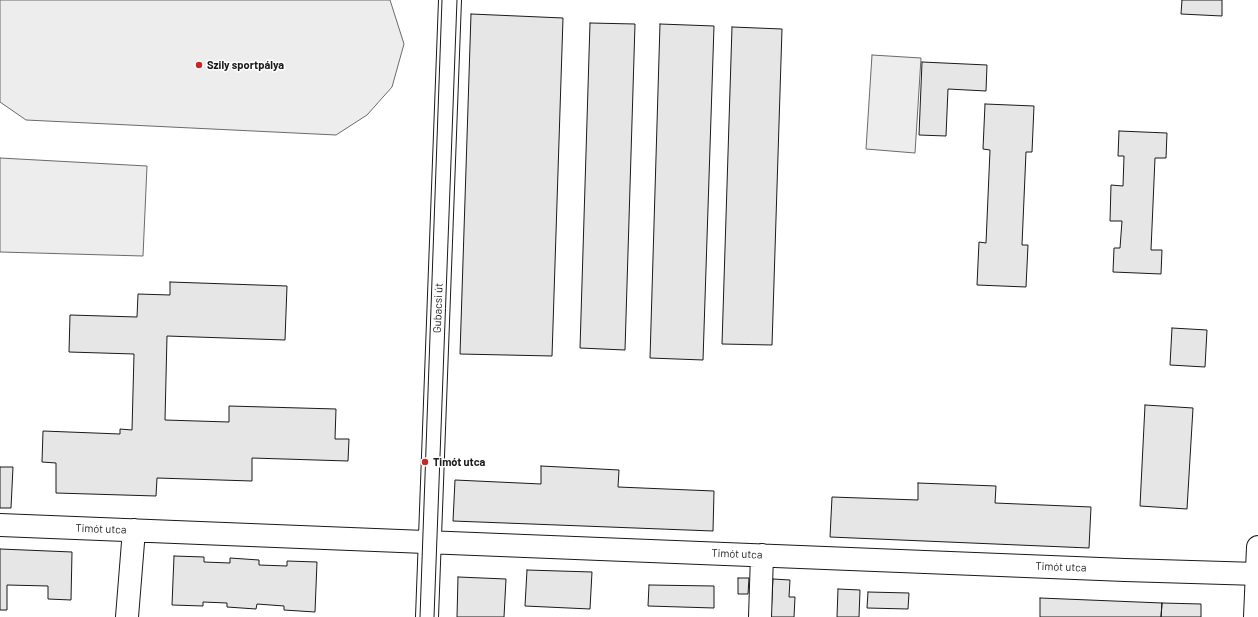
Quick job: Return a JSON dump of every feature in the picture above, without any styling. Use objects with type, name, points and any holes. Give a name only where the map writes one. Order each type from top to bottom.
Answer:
[{"type":"street","name":"Gubacsi út","points":[[427,617],[450,0]]},
{"type":"street","name":"Timót utca","points":[[0,525],[1257,574]]},
{"type":"street","points":[[127,617],[134,530]]},
{"type":"street","points":[[1255,617],[1258,547]]},
{"type":"street","points":[[760,617],[762,555]]},
{"type":"shaded area","name":"Szily sportpálya","points":[[0,0],[390,0],[404,44],[392,87],[367,115],[336,135],[26,120],[0,102]]},
{"type":"shaded area","points":[[872,55],[921,58],[915,153],[866,149]]},
{"type":"shaded area","points":[[0,158],[147,166],[143,256],[0,252]]},
{"type":"building","points":[[1182,0],[1222,0],[1222,16],[1181,14]]},
{"type":"building","points":[[471,14],[563,18],[552,356],[460,354]]},
{"type":"building","points":[[590,23],[635,24],[625,350],[580,348]]},
{"type":"building","points":[[660,24],[714,26],[703,360],[650,358]]},
{"type":"building","points":[[732,27],[782,29],[772,345],[722,344]]},
{"type":"building","points":[[922,62],[987,65],[986,91],[948,89],[946,136],[919,135]]},
{"type":"building","points":[[985,104],[1034,106],[1032,152],[1026,152],[1022,245],[1028,245],[1026,287],[977,285],[979,242],[986,243],[990,150],[983,149]]},
{"type":"building","points":[[1119,131],[1167,133],[1166,158],[1155,158],[1151,250],[1162,250],[1161,274],[1113,272],[1114,248],[1120,248],[1122,221],[1110,221],[1111,185],[1123,186],[1124,156],[1118,156]]},
{"type":"building","points":[[170,282],[287,286],[285,340],[167,336],[165,420],[229,422],[229,406],[336,409],[335,439],[349,439],[348,461],[252,458],[252,481],[157,478],[156,496],[56,493],[56,463],[42,462],[43,431],[120,434],[120,429],[132,430],[134,354],[69,352],[70,315],[137,317],[138,294],[170,295]]},
{"type":"building","points":[[1172,328],[1207,330],[1205,367],[1170,365]]},
{"type":"building","points":[[1145,405],[1193,408],[1187,509],[1140,506]]},
{"type":"building","points":[[541,466],[619,470],[618,487],[714,491],[713,531],[453,521],[455,480],[541,484]]},
{"type":"building","points":[[0,467],[13,467],[11,508],[0,508]]},
{"type":"building","points":[[918,483],[996,486],[995,503],[1091,507],[1089,548],[830,537],[832,497],[918,500]]},
{"type":"building","points":[[0,549],[72,552],[71,600],[48,599],[48,586],[7,585],[7,610],[0,610]]},
{"type":"building","points":[[174,556],[204,557],[204,562],[230,563],[230,558],[259,560],[259,565],[287,566],[287,561],[317,562],[315,612],[284,610],[284,606],[257,604],[256,609],[227,607],[227,603],[203,602],[203,606],[172,605]]},
{"type":"building","points":[[527,570],[592,572],[590,609],[525,606]]},
{"type":"building","points":[[458,577],[506,579],[504,617],[457,617]]},
{"type":"building","points":[[738,578],[749,578],[748,594],[738,594]]},
{"type":"building","points":[[773,579],[790,580],[789,597],[795,597],[794,617],[771,617]]},
{"type":"building","points":[[649,585],[714,586],[714,608],[648,606]]},
{"type":"building","points":[[838,589],[860,590],[859,617],[837,617]]},
{"type":"building","points":[[868,592],[909,593],[908,609],[867,608]]},
{"type":"building","points":[[1040,598],[1162,603],[1161,617],[1040,617]]},
{"type":"building","points":[[1162,603],[1201,604],[1201,617],[1161,617]]},
{"type":"tram line","points":[[420,617],[442,0]]},
{"type":"tram line","points":[[434,617],[457,0]]},
{"type":"place","name":"Szily sportpálya","points":[[199,65]]},
{"type":"place","name":"Timót utca","points":[[425,462]]}]
